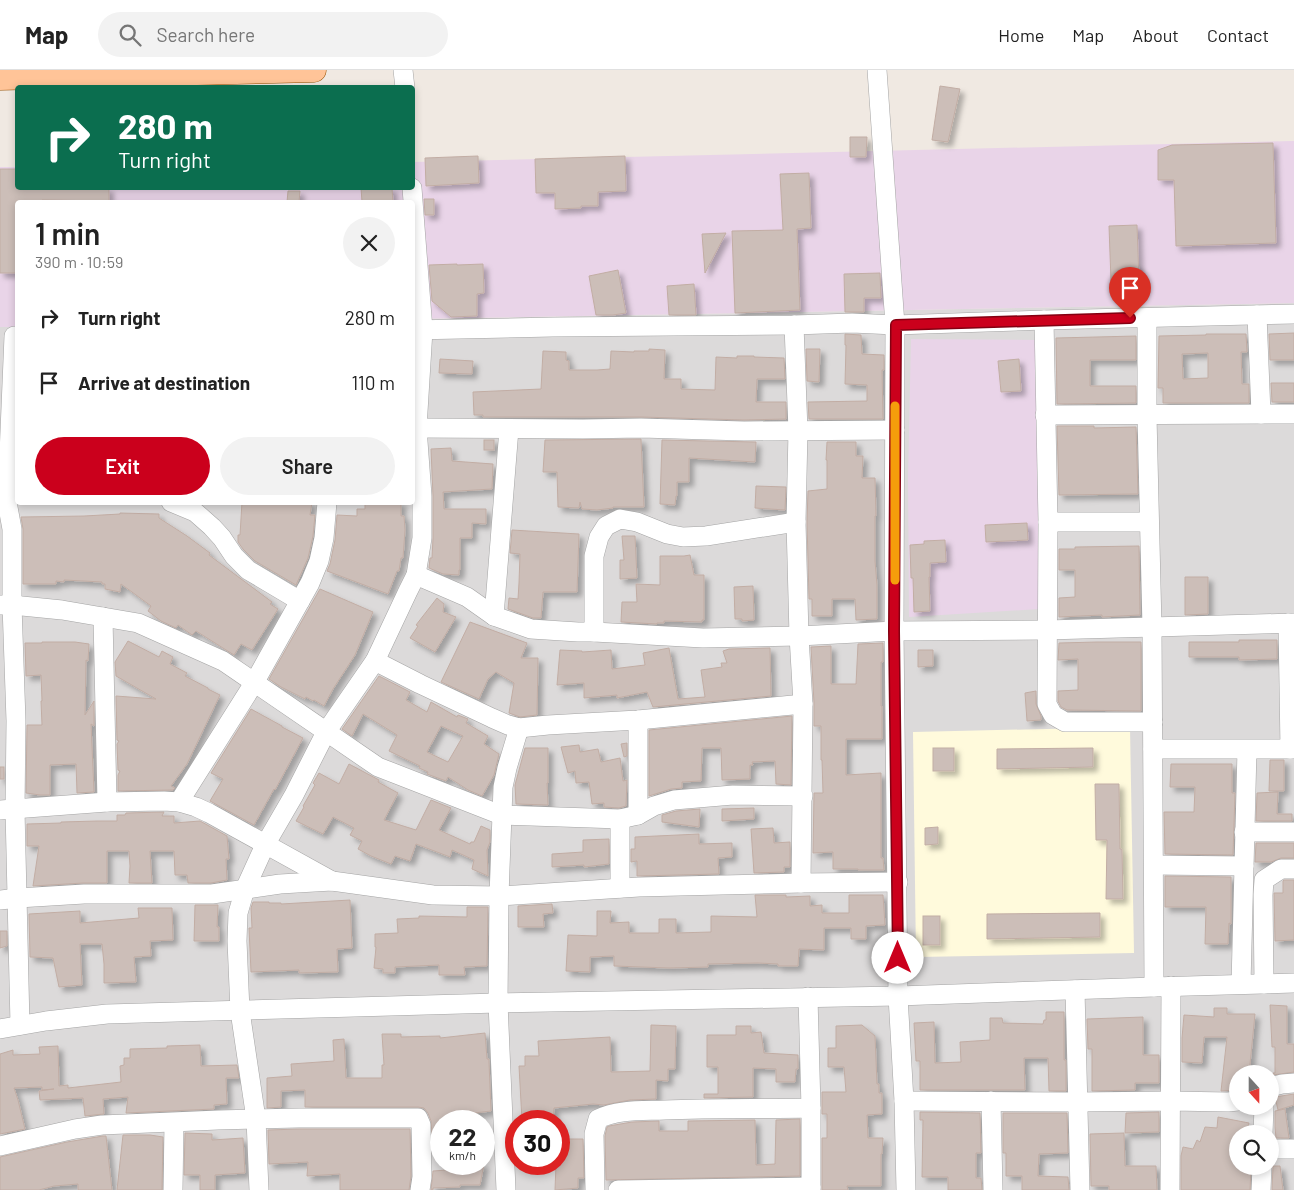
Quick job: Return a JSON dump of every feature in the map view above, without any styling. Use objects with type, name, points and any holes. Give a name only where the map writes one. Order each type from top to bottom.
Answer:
[{"type":"main road","points":[[0,78],[314,70]]},
{"type":"street","points":[[403,70],[404,85]]},
{"type":"street","points":[[877,70],[896,325],[894,631],[898,996],[904,1101],[906,1190]]},
{"type":"street","points":[[259,1190],[256,1119],[240,1011],[237,941],[238,913],[245,889],[265,845],[294,795],[326,732],[375,660],[416,575],[422,538],[422,496],[415,428],[418,330],[415,259]]},
{"type":"street","points":[[418,330],[852,323],[896,325],[1294,314]]},
{"type":"street","points":[[1257,315],[1261,414]]},
{"type":"street","points":[[1146,318],[1154,865],[1170,1101],[1170,1190]]},
{"type":"street","points":[[1044,320],[1048,522],[1047,704],[1053,715],[1065,722],[1153,722]]},
{"type":"street","points":[[794,325],[798,431],[796,522],[803,704],[802,883]]},
{"type":"street","points":[[10,336],[8,503],[12,529],[6,605],[16,722],[8,810],[9,899],[20,1025]]},
{"type":"street","points":[[1045,415],[1294,414]]},
{"type":"street","points":[[415,428],[641,428],[744,431],[895,430]]},
{"type":"street","points":[[494,616],[509,429]]},
{"type":"street","points":[[178,505],[195,512],[212,527],[234,556],[248,570],[300,601]]},
{"type":"street","points":[[179,802],[254,683],[310,583],[319,561],[324,538],[327,505]]},
{"type":"street","points":[[594,632],[594,556],[599,537],[606,526],[620,519],[637,522],[666,534],[684,537],[706,536],[796,522]]},
{"type":"street","points":[[1048,522],[1150,522]]},
{"type":"street","points":[[416,575],[467,597],[494,616],[531,629],[578,632],[702,638],[799,636],[894,631],[1047,630],[1291,623],[1292,749],[1153,749]]},
{"type":"street","points":[[6,605],[62,610],[138,622],[223,661],[378,767],[501,814],[620,819],[638,815],[654,806],[674,800],[733,795],[803,796]]},
{"type":"street","points":[[103,617],[107,802]]},
{"type":"street","points":[[375,660],[420,684],[492,718],[519,728],[638,720],[803,704]]},
{"type":"street","points":[[638,720],[638,815]]},
{"type":"street","points":[[506,1190],[498,1003],[501,814],[503,787],[519,728]]},
{"type":"street","points":[[1241,984],[1247,750]]},
{"type":"street","points":[[8,810],[107,802],[179,802],[209,813],[332,881]]},
{"type":"street","points":[[620,819],[620,888]]},
{"type":"street","points":[[1244,832],[1294,832]]},
{"type":"street","points":[[1154,865],[1244,866]]},
{"type":"street","points":[[1264,984],[1264,880],[1281,869],[1294,869]]},
{"type":"street","points":[[9,899],[84,894],[212,894],[280,884],[332,881],[433,895],[499,896],[620,888],[898,882]]},
{"type":"street","points":[[0,1029],[107,1014],[498,1003],[898,996],[1294,983]]},
{"type":"street","points":[[1075,990],[1080,1190]]},
{"type":"street","points":[[618,1190],[811,1189],[808,997]]},
{"type":"street","points":[[1279,1085],[1294,1083]]},
{"type":"street","points":[[904,1101],[1229,1102]]},
{"type":"street","points":[[990,1101],[993,1190]]},
{"type":"street","points":[[595,1190],[594,1134],[598,1119],[607,1114],[686,1109],[811,1108]]},
{"type":"street","points":[[0,1146],[75,1129],[102,1125],[299,1118],[418,1118],[421,1125],[422,1177],[420,1190]]},
{"type":"street","points":[[173,1190],[174,1122]]},
{"type":"street","points":[[1279,1149],[1294,1149]]},
{"type":"street","points":[[1261,1190],[1262,1175]]},
{"type":"shaded area","points":[[1294,141],[1294,303],[415,319],[415,200],[15,200],[15,327],[0,327],[0,167],[15,167],[15,190],[415,190],[415,162]]},
{"type":"shaded area","points":[[1294,303],[1294,1190],[0,1190],[0,327],[15,327],[15,505],[415,505],[415,319]]},
{"type":"shaded area","points":[[911,339],[1040,340],[1040,609],[909,617],[908,478]]},
{"type":"shaded area","points":[[1130,727],[1134,953],[916,957],[913,732]]},
{"type":"building","points":[[940,86],[960,89],[948,142],[932,140]]},
{"type":"building","points":[[850,137],[867,137],[866,157],[850,157]]},
{"type":"building","points":[[1273,143],[1276,243],[1176,246],[1174,180],[1158,180],[1158,150],[1172,145]]},
{"type":"building","points":[[478,156],[479,183],[426,186],[425,158]]},
{"type":"building","points":[[625,156],[626,191],[598,192],[598,206],[555,209],[555,193],[536,193],[535,159]]},
{"type":"building","points":[[0,169],[15,169],[15,190],[109,190],[109,200],[15,200],[15,273],[0,273]]},
{"type":"building","points":[[809,173],[811,228],[797,229],[800,310],[735,313],[732,231],[783,230],[780,174]]},
{"type":"building","points":[[361,190],[392,190],[393,200],[362,200]]},
{"type":"building","points":[[288,191],[300,191],[299,200],[287,200]]},
{"type":"building","points":[[424,199],[434,199],[434,215],[425,215]]},
{"type":"building","points":[[1137,225],[1139,280],[1111,281],[1109,226]]},
{"type":"building","points":[[726,233],[705,273],[702,234]]},
{"type":"building","points":[[483,264],[484,293],[477,294],[477,316],[451,317],[432,301],[429,265]]},
{"type":"building","points":[[618,270],[626,313],[596,315],[589,276]]},
{"type":"building","points":[[880,273],[881,298],[864,298],[864,312],[845,312],[844,274]]},
{"type":"building","points":[[694,284],[696,315],[669,315],[667,286]]},
{"type":"building","points":[[1294,333],[1294,360],[1270,360],[1269,334]]},
{"type":"building","points":[[845,334],[861,335],[862,354],[884,355],[884,370],[882,370],[883,419],[809,419],[808,402],[867,401],[867,385],[845,384]]},
{"type":"building","points":[[1246,334],[1247,352],[1241,352],[1242,384],[1249,384],[1249,403],[1163,403],[1163,388],[1158,388],[1159,336]],"holes":[[[1208,353],[1208,378],[1183,379],[1182,354]]]},
{"type":"building","points":[[1136,336],[1136,360],[1090,360],[1090,386],[1136,386],[1136,403],[1057,404],[1056,338]]},
{"type":"building","points":[[649,349],[665,350],[664,379],[681,379],[681,389],[715,390],[716,357],[737,358],[737,356],[754,356],[784,358],[785,379],[757,379],[756,402],[786,402],[786,419],[483,417],[483,415],[474,415],[473,392],[541,389],[543,351],[566,352],[569,370],[597,370],[610,369],[611,351],[634,352],[649,351]]},
{"type":"building","points":[[806,349],[820,349],[819,382],[807,381]]},
{"type":"building","points":[[440,359],[473,361],[472,374],[439,373]]},
{"type":"building","points":[[1019,359],[1021,391],[1001,392],[998,361]]},
{"type":"building","points":[[1271,383],[1294,383],[1294,402],[1272,402]]},
{"type":"building","points":[[1057,426],[1094,426],[1094,428],[1136,427],[1138,494],[1059,495]]},
{"type":"building","points":[[641,439],[644,507],[582,509],[580,502],[579,508],[558,507],[557,472],[543,472],[545,440]]},
{"type":"building","points":[[484,440],[494,440],[494,450],[484,450]]},
{"type":"building","points":[[662,440],[756,442],[755,462],[689,458],[689,482],[677,482],[675,505],[660,504]]},
{"type":"building","points":[[827,442],[856,442],[856,456],[863,456],[862,478],[875,478],[877,619],[856,620],[855,599],[832,599],[832,616],[812,616],[812,599],[809,599],[808,491],[827,489]]},
{"type":"building","points":[[451,448],[452,461],[493,464],[492,489],[443,492],[444,509],[486,509],[486,524],[472,523],[472,538],[460,538],[459,575],[443,574],[429,568],[430,558],[432,558],[433,538],[431,449]]},
{"type":"building","points":[[756,486],[786,487],[785,510],[755,508]]},
{"type":"building","points":[[242,505],[312,505],[310,515],[315,515],[308,558],[296,585],[255,561],[238,542],[238,535],[240,535]]},
{"type":"building","points":[[365,505],[401,505],[401,516],[404,516],[403,558],[401,558],[399,571],[397,571],[388,594],[327,571],[335,540],[337,515],[357,516],[357,509],[365,509]]},
{"type":"building","points":[[120,513],[159,514],[159,518],[210,553],[209,555],[272,602],[270,604],[278,609],[252,650],[241,644],[234,655],[196,631],[192,635],[178,625],[176,628],[161,621],[148,611],[151,606],[121,584],[120,592],[105,589],[105,584],[102,584],[102,582],[64,580],[64,582],[56,581],[56,584],[23,584],[23,529],[21,517],[84,516]]},
{"type":"building","points":[[1027,523],[1028,540],[986,542],[985,525]]},
{"type":"building","points":[[512,530],[579,534],[577,592],[543,592],[541,618],[533,618],[508,609],[509,598],[518,599],[519,583],[520,554],[510,553]]},
{"type":"building","points":[[622,536],[635,536],[637,578],[620,579],[620,560],[624,560]]},
{"type":"building","points":[[945,540],[946,562],[930,563],[930,611],[914,612],[910,545],[924,544],[924,541]]},
{"type":"building","points":[[1139,546],[1140,615],[1059,617],[1059,598],[1075,597],[1075,570],[1059,570],[1059,549]]},
{"type":"building","points":[[690,555],[694,575],[704,575],[704,620],[702,622],[664,621],[664,623],[657,624],[621,622],[622,602],[637,602],[636,584],[660,585],[660,556]]},
{"type":"building","points":[[1185,577],[1208,577],[1208,614],[1185,615]]},
{"type":"building","points":[[753,586],[754,620],[742,621],[742,619],[735,619],[734,587]]},
{"type":"building","points":[[320,589],[373,612],[355,655],[324,706],[306,697],[305,699],[269,679]]},
{"type":"building","points":[[437,598],[444,604],[443,612],[456,617],[435,652],[410,638],[418,626],[416,625]]},
{"type":"building","points":[[470,622],[527,643],[521,658],[538,658],[537,715],[520,717],[509,713],[514,683],[496,672],[488,679],[479,699],[441,682]]},
{"type":"building","points":[[1239,640],[1277,640],[1277,659],[1239,660],[1239,657],[1189,657],[1189,642],[1239,642]]},
{"type":"building","points":[[128,641],[159,657],[162,651],[173,657],[170,664],[187,673],[185,676],[220,695],[187,764],[171,786],[175,788],[173,790],[118,791],[118,775],[120,771],[118,770],[117,744],[119,741],[117,740],[116,696],[156,699],[116,676],[115,662]]},
{"type":"building","points":[[1141,642],[1141,711],[1067,710],[1061,707],[1058,701],[1058,691],[1078,690],[1078,659],[1058,660],[1059,643]]},
{"type":"building","points":[[25,643],[89,644],[88,661],[86,660],[85,715],[94,701],[94,726],[91,724],[94,792],[77,793],[76,764],[50,765],[50,795],[26,793],[27,725],[42,725],[42,701],[41,675],[26,676]]},
{"type":"building","points":[[883,643],[883,662],[881,662],[882,739],[846,739],[846,775],[881,773],[881,858],[883,858],[884,870],[833,869],[833,852],[813,853],[814,793],[823,793],[821,726],[814,726],[811,647],[831,646],[831,684],[856,684],[858,644]]},
{"type":"building","points":[[669,648],[678,699],[705,697],[701,670],[722,667],[721,663],[727,663],[723,651],[729,649],[770,648],[771,696],[653,707],[647,692],[617,698],[617,695],[584,698],[584,683],[557,685],[560,650],[582,652],[611,650],[612,669],[645,665],[643,653]]},
{"type":"building","points":[[918,650],[933,650],[933,666],[918,667]]},
{"type":"building","points":[[379,676],[410,692],[406,700],[427,712],[431,702],[457,717],[458,715],[468,719],[466,723],[488,736],[484,744],[499,754],[494,775],[482,796],[468,790],[448,777],[446,781],[427,774],[428,772],[419,768],[420,766],[389,751],[397,735],[363,714],[352,736],[342,729]],"holes":[[[441,726],[463,736],[448,762],[427,752]]]},
{"type":"building","points":[[1036,691],[1036,704],[1041,720],[1027,721],[1025,693]]},
{"type":"building","points":[[251,709],[303,738],[254,825],[210,801],[223,779],[211,773]]},
{"type":"building","points":[[792,716],[791,785],[776,784],[775,761],[752,762],[753,765],[750,765],[750,779],[722,780],[721,748],[702,748],[701,781],[682,782],[682,788],[671,789],[649,796],[649,730]]},
{"type":"building","points":[[627,743],[627,756],[624,757],[621,744]]},
{"type":"building","points":[[579,745],[580,752],[598,749],[601,762],[620,758],[623,781],[627,780],[626,806],[619,808],[604,807],[604,803],[592,804],[589,782],[576,783],[575,771],[568,773],[561,747]]},
{"type":"building","points":[[525,748],[548,748],[548,805],[516,804],[515,785]]},
{"type":"building","points":[[933,748],[954,748],[954,771],[933,771]]},
{"type":"building","points":[[1093,748],[1093,767],[997,769],[997,749]]},
{"type":"building","points":[[1270,760],[1284,760],[1284,791],[1269,791]]},
{"type":"building","points":[[349,764],[379,780],[378,782],[398,793],[384,820],[416,830],[431,800],[451,808],[439,830],[470,844],[474,842],[481,826],[490,830],[490,842],[487,850],[488,876],[472,869],[474,860],[452,850],[450,857],[416,844],[410,861],[395,856],[391,864],[358,849],[362,841],[350,835],[354,828],[333,817],[323,834],[296,821],[315,785],[313,783],[319,773],[339,784]]},
{"type":"building","points":[[1171,764],[1232,764],[1232,793],[1235,793],[1233,855],[1165,854],[1164,812],[1194,812],[1195,787],[1170,787]]},
{"type":"building","points":[[0,767],[4,767],[4,779],[0,779]]},
{"type":"building","points":[[1095,784],[1119,784],[1123,899],[1106,899],[1107,840],[1096,840]]},
{"type":"building","points":[[1278,792],[1277,814],[1292,814],[1292,821],[1256,821],[1257,793]]},
{"type":"building","points":[[754,808],[754,819],[722,821],[722,809]]},
{"type":"building","points":[[700,809],[699,827],[662,822],[662,815],[676,811]]},
{"type":"building","points":[[164,812],[162,816],[174,816],[174,823],[200,821],[227,836],[229,859],[226,859],[227,880],[211,883],[188,883],[187,875],[175,875],[174,851],[150,851],[152,883],[129,883],[129,851],[107,851],[107,883],[33,886],[39,846],[27,846],[27,824],[117,821],[117,815],[125,815],[126,813]]},
{"type":"building","points":[[938,827],[938,844],[925,845],[925,828]]},
{"type":"building","points":[[773,828],[774,843],[790,842],[790,867],[784,867],[784,872],[754,873],[751,829]]},
{"type":"building","points":[[699,834],[699,844],[732,843],[732,857],[718,858],[719,874],[637,876],[637,861],[631,862],[631,849],[635,849],[635,837]]},
{"type":"building","points":[[609,839],[609,864],[584,867],[584,865],[552,867],[552,854],[583,852],[583,840]]},
{"type":"building","points":[[1256,843],[1294,843],[1294,858],[1281,858],[1271,862],[1255,862]]},
{"type":"building","points":[[1165,876],[1231,877],[1231,924],[1229,923],[1228,944],[1205,944],[1206,907],[1165,907]]},
{"type":"building","points":[[1284,880],[1294,880],[1294,940],[1275,941],[1274,893],[1283,893]]},
{"type":"building","points":[[755,895],[810,896],[810,906],[822,905],[822,913],[849,913],[849,895],[883,895],[885,925],[866,926],[866,939],[851,939],[851,928],[824,928],[824,950],[799,949],[798,966],[758,963],[708,964],[708,967],[669,968],[614,966],[614,956],[590,957],[590,972],[566,971],[568,935],[597,936],[597,911],[611,911],[610,923],[629,922],[629,933],[659,933],[659,919],[676,919],[676,933],[711,932],[711,916],[757,917]]},
{"type":"building","points":[[350,900],[352,948],[337,949],[338,972],[299,973],[299,970],[251,972],[249,928],[252,928],[251,908],[253,902],[281,904]]},
{"type":"building","points":[[552,904],[553,913],[543,914],[544,927],[518,927],[518,906]]},
{"type":"building","points":[[195,905],[218,905],[217,927],[219,927],[219,941],[194,941]]},
{"type":"building","points":[[467,907],[488,907],[487,966],[464,967],[465,975],[439,975],[439,965],[395,967],[395,973],[383,973],[383,969],[374,968],[375,934],[398,933],[397,919],[419,918],[419,916],[467,917]]},
{"type":"building","points":[[138,908],[172,908],[173,940],[150,941],[151,956],[134,957],[136,982],[104,983],[102,944],[80,944],[82,985],[59,987],[53,958],[30,957],[29,914],[80,911],[80,923],[139,918]]},
{"type":"building","points":[[1100,913],[1100,937],[987,939],[987,914]]},
{"type":"building","points":[[923,916],[940,916],[940,945],[923,945]]},
{"type":"building","points":[[0,931],[7,931],[7,946],[0,948]]},
{"type":"building","points":[[1270,1005],[1287,1006],[1287,1044],[1294,1044],[1294,1072],[1279,1074],[1279,1065],[1275,1065],[1275,1047],[1272,1047]]},
{"type":"building","points":[[1214,1008],[1227,1008],[1227,1014],[1255,1014],[1250,1065],[1229,1065],[1229,1091],[1221,1091],[1227,1037],[1204,1037],[1202,1063],[1182,1062],[1184,1015],[1214,1017]]},
{"type":"building","points":[[1046,1012],[1064,1012],[1066,1091],[1049,1091],[1048,1058],[1024,1058],[1025,1090],[920,1090],[920,1061],[916,1061],[914,1023],[934,1022],[935,1063],[961,1062],[960,1042],[990,1040],[990,1018],[1002,1018],[1003,1023],[1043,1024],[1044,1020],[1046,1020]]},
{"type":"building","points":[[1143,1017],[1143,1055],[1159,1055],[1159,1083],[1135,1083],[1135,1090],[1092,1091],[1092,1049],[1088,1049],[1087,1019]]},
{"type":"building","points":[[651,1025],[676,1026],[675,1069],[668,1069],[668,1081],[656,1080],[656,1099],[554,1108],[554,1110],[521,1110],[519,1066],[525,1066],[525,1056],[539,1056],[538,1041],[610,1037],[611,1072],[650,1071]]},
{"type":"building","points":[[862,1025],[875,1036],[877,1084],[879,1084],[879,1093],[882,1093],[882,1114],[867,1115],[868,1138],[883,1138],[881,1186],[847,1186],[848,1190],[822,1190],[822,1138],[827,1138],[827,1114],[822,1114],[822,1092],[846,1092],[844,1067],[828,1067],[828,1048],[836,1048],[836,1026]]},
{"type":"building","points":[[736,1026],[751,1026],[751,1033],[761,1032],[764,1053],[798,1055],[798,1069],[796,1069],[795,1082],[776,1082],[776,1069],[753,1068],[753,1097],[704,1098],[704,1094],[718,1094],[718,1067],[707,1067],[707,1035],[736,1035]]},
{"type":"building","points":[[485,1033],[487,1059],[489,1059],[491,1110],[430,1110],[430,1118],[424,1108],[418,1107],[305,1107],[305,1090],[281,1091],[281,1107],[267,1108],[267,1078],[292,1076],[291,1064],[334,1061],[333,1040],[344,1039],[346,1078],[382,1078],[382,1065],[384,1065],[382,1034],[401,1034],[401,1037],[440,1036],[440,1038]]},
{"type":"building","points":[[200,1045],[201,1066],[237,1065],[239,1078],[226,1078],[227,1104],[214,1105],[214,1109],[126,1113],[128,1097],[103,1099],[104,1114],[85,1116],[83,1098],[40,1100],[39,1091],[54,1089],[42,1090],[42,1087],[14,1088],[25,1129],[0,1134],[0,1054],[13,1050],[13,1055],[40,1054],[39,1047],[58,1046],[59,1086],[68,1085],[68,1088],[121,1082],[120,1066],[124,1065],[124,1058],[130,1058],[130,1049]]},
{"type":"building","points":[[1294,1094],[1294,1105],[1279,1110],[1279,1096]]},
{"type":"building","points":[[1285,1109],[1289,1138],[1279,1138],[1279,1125],[1275,1125],[1275,1115],[1279,1115],[1279,1110]]},
{"type":"building","points":[[920,1112],[980,1113],[981,1153],[976,1153],[976,1178],[981,1178],[982,1190],[948,1190],[948,1177],[922,1177],[923,1120],[920,1120]]},
{"type":"building","points":[[1159,1112],[1159,1132],[1125,1133],[1126,1113]]},
{"type":"building","points":[[1003,1113],[1067,1113],[1068,1153],[1039,1154],[1038,1176],[1068,1177],[1069,1190],[1022,1190],[1022,1176],[1006,1176],[1006,1153],[1003,1153]]},
{"type":"building","points":[[1218,1117],[1249,1123],[1249,1125],[1229,1125],[1229,1175],[1251,1175],[1250,1190],[1181,1190],[1181,1156],[1183,1147],[1193,1149],[1197,1140],[1200,1142],[1205,1127],[1217,1128]]},
{"type":"building","points":[[800,1119],[800,1176],[606,1180],[605,1136],[609,1126],[632,1122],[659,1121],[659,1131],[688,1131],[688,1121],[755,1120],[756,1165],[775,1164],[776,1120]]},
{"type":"building","points":[[410,1129],[411,1176],[409,1190],[340,1190],[340,1174],[307,1176],[308,1162],[269,1164],[268,1130]]},
{"type":"building","points":[[185,1133],[212,1134],[212,1140],[243,1138],[245,1173],[215,1175],[215,1190],[200,1190],[200,1175],[184,1175]]},
{"type":"building","points":[[1124,1133],[1125,1166],[1156,1166],[1157,1190],[1109,1190],[1109,1186],[1091,1186],[1090,1134]]},
{"type":"building","points":[[123,1135],[163,1137],[162,1190],[117,1190]]},
{"type":"building","points":[[106,1136],[112,1190],[78,1190],[78,1184],[54,1186],[39,1190],[0,1190],[0,1157]]},
{"type":"building","points":[[570,1139],[583,1139],[584,1178],[578,1178],[578,1188],[555,1190],[556,1175],[570,1175]]},
{"type":"building","points":[[1280,1166],[1283,1190],[1272,1190],[1273,1175],[1279,1175]]},
{"type":"building","points":[[433,1175],[482,1175],[480,1185],[460,1185],[460,1187],[433,1188],[431,1190]]},
{"type":"slow traffic","points":[[895,406],[895,580]]},
{"type":"route","points":[[898,958],[894,631],[896,325],[1130,318]]}]
